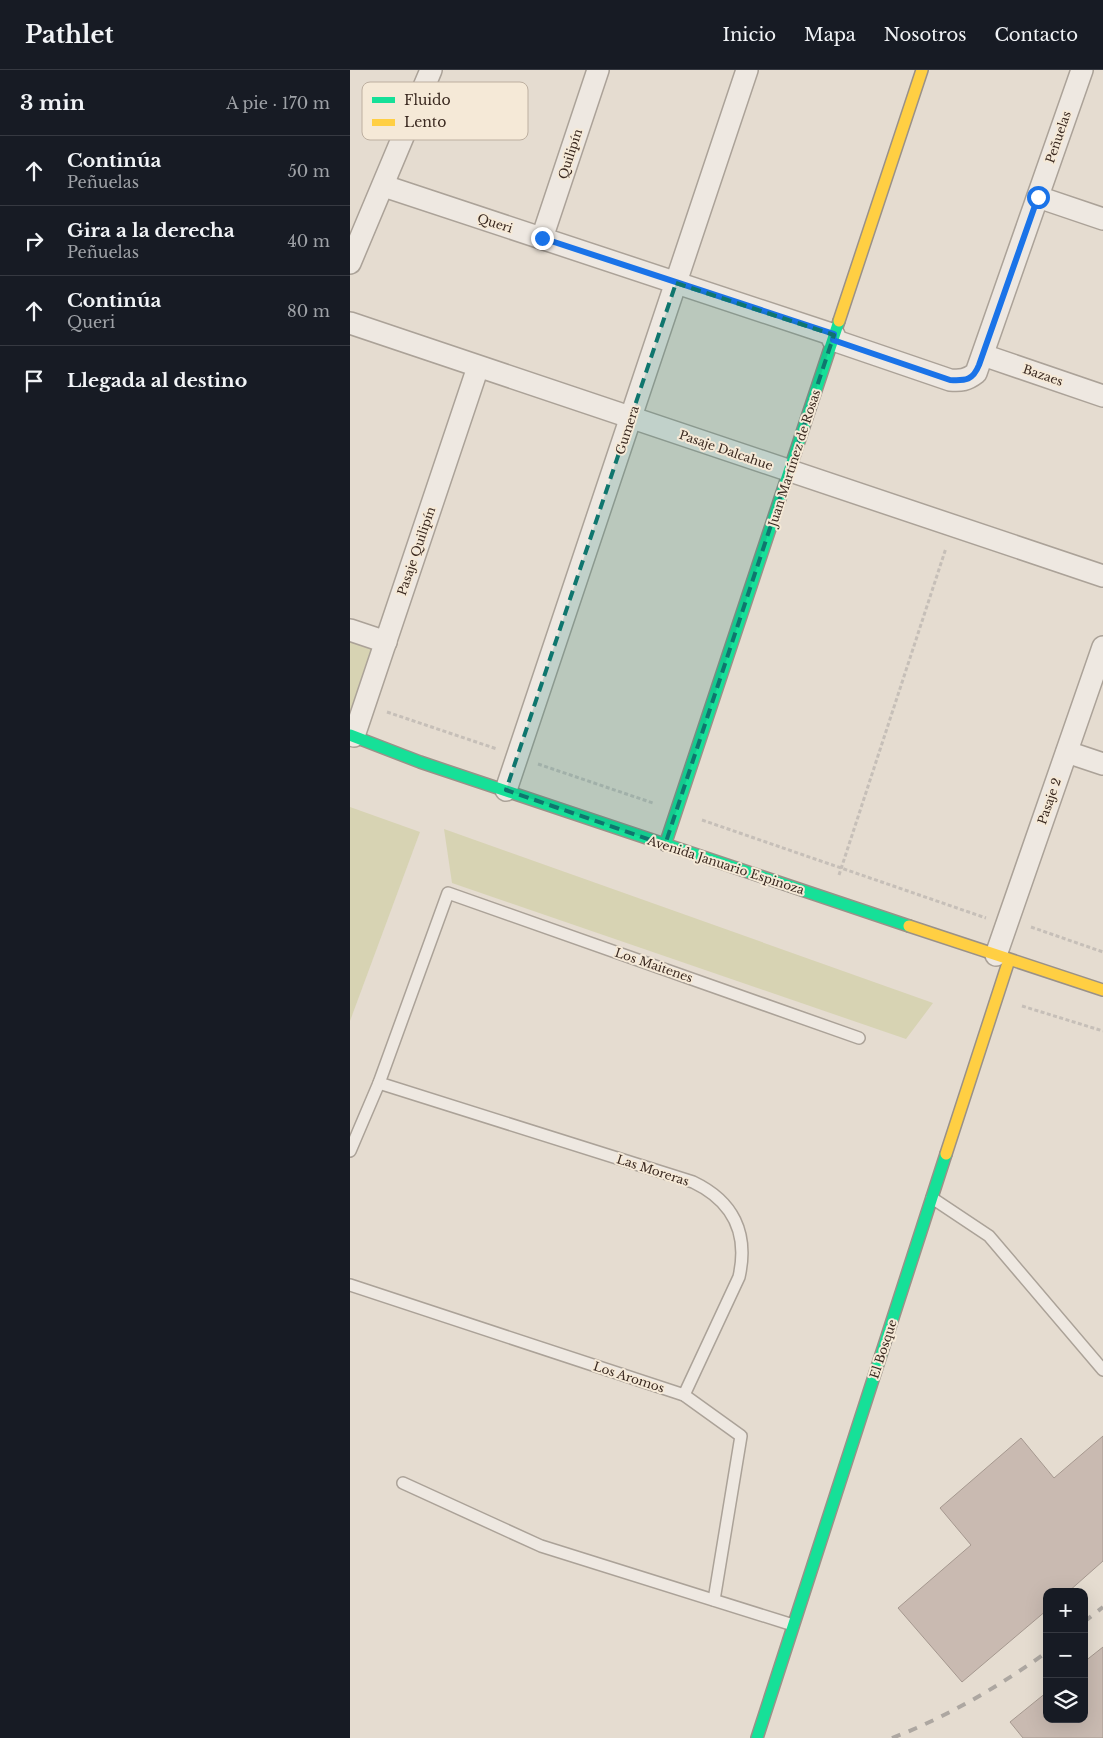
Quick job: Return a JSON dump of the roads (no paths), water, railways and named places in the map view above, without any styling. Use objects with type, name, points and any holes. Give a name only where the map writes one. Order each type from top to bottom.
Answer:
[{"type":"street","points":[[426,82],[431,70]]},
{"type":"street","name":"Quilipín","points":[[542,238],[598,70]]},
{"type":"street","name":"Gumera","points":[[506,790],[748,70]]},
{"type":"street","name":"Juan Martínez de Rosas","points":[[665,845],[922,70]]},
{"type":"street","name":"Peñuelas","points":[[834,337],[950,380],[961,381],[970,378],[976,373],[1082,70]]},
{"type":"street","points":[[350,263],[403,140]]},
{"type":"street","name":"Queri","points":[[384,186],[834,337]]},
{"type":"street","points":[[1038,197],[1103,219]]},
{"type":"street","name":"Pasaje Dalcahue","points":[[350,323],[1103,576]]},
{"type":"street","name":"Bazaes","points":[[983,355],[1103,396]]},
{"type":"street","name":"Pasaje Quilipín","points":[[352,735],[386,642],[478,366]]},
{"type":"street","points":[[350,630],[386,642]]},
{"type":"street","name":"Pasaje 2","points":[[1008,959],[1067,752],[1103,647]]},
{"type":"street","name":"Avenida Januario Espinoza","points":[[352,735],[420,762],[1103,990]]},
{"type":"street","points":[[1067,752],[1103,764]]},
{"type":"street","name":"El Bosque","points":[[757,1738],[1008,959]]},
{"type":"lane","name":"Los Maitenes","points":[[379,1082],[448,893],[860,1038]]},
{"type":"lane","points":[[350,1151],[379,1082]]},
{"type":"lane","name":"Las Moreras","points":[[379,1082],[692,1182],[721,1200],[733,1215],[739,1230],[743,1246],[742,1261],[739,1276],[684,1395]]},
{"type":"lane","points":[[932,1198],[989,1236],[1103,1370]]},
{"type":"lane","name":"Los Aromos","points":[[350,1285],[684,1395],[741,1436],[714,1600]]},
{"type":"lane","points":[[403,1483],[541,1546],[793,1624]]},
{"type":"railway","points":[[1088,1619],[1103,1607]]},
{"type":"railway","points":[[892,1738],[933,1721],[972,1700],[1043,1655]]}]
